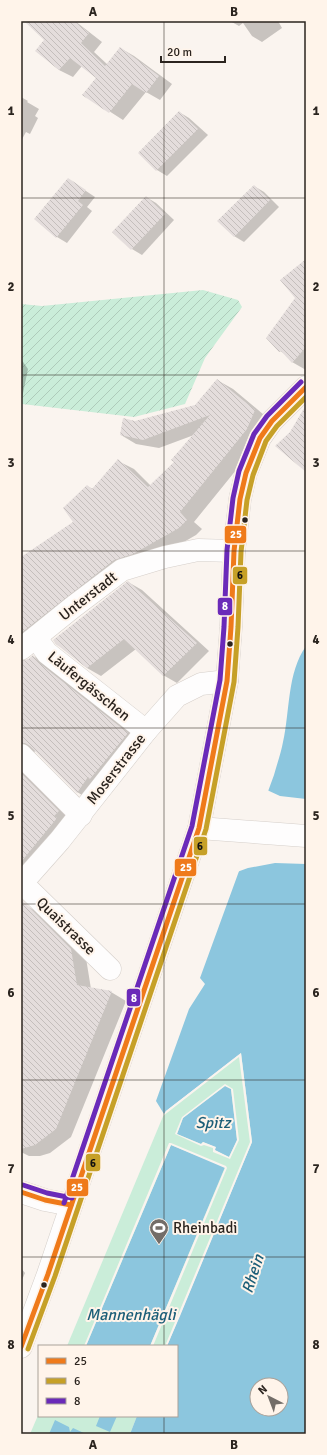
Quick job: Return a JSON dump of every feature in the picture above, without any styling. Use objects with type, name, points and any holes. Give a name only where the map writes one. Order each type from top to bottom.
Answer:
[{"type":"main road","points":[[21,1347],[48,1274],[199,828],[227,681],[234,551],[241,492],[246,473],[260,438],[272,420],[306,387]]},
{"type":"main road","name":"Unterstadt","points":[[29,643],[122,570],[164,557],[198,550],[234,551]]},
{"type":"main road","name":"Läufergässchen","points":[[29,643],[47,653],[146,731]]},
{"type":"main road","name":"Moserstrasse","points":[[21,883],[81,815],[146,731],[177,696],[201,684],[227,681]]},
{"type":"main road","points":[[21,755],[81,815]]},
{"type":"main road","points":[[199,828],[306,836]]},
{"type":"main road","name":"Quaistrasse","points":[[21,883],[110,969]]},
{"type":"main road","points":[[21,1192],[45,1200],[71,1204]]},
{"type":"green space","points":[[203,290],[238,300],[242,307],[205,358],[185,404],[134,417],[22,404],[21,304],[42,306]]},
{"type":"green space","name":"Rheinbadi","points":[[241,1053],[252,1142],[167,1345],[67,1345],[164,1114]]},
{"type":"green space","points":[[38,1415],[38,1417],[137,1417],[130,1434],[30,1434]]},
{"type":"water","name":"Rhein","points":[[306,646],[306,1434],[130,1434],[137,1417],[178,1417],[178,1345],[167,1345],[252,1142],[241,1053],[164,1114],[156,1101],[189,1009],[205,984],[200,978],[274,775],[283,742],[295,668]]},
{"type":"water","name":"Spitz","points":[[225,1086],[231,1089],[237,1140],[229,1157],[214,1150],[215,1147],[203,1142],[201,1144],[177,1134],[183,1118]]},
{"type":"water","name":"Mannenhägli","points":[[171,1145],[225,1167],[150,1345],[86,1345]]},
{"type":"water","points":[[100,1417],[117,1417],[110,1432],[96,1426]]},
{"type":"water","points":[[55,1420],[69,1427],[70,1432],[73,1428],[86,1434],[49,1434]]},
{"type":"pier","points":[[267,790],[280,796],[306,799],[306,864],[275,863],[248,868],[237,872]]},
{"type":"pier","points":[[241,1053],[252,1142],[167,1345],[165,1345],[250,1142],[239,1057],[163,1116],[166,1111]]},
{"type":"pier","points":[[225,1084],[233,1089],[239,1140],[230,1159],[213,1152],[213,1148],[204,1145],[201,1146],[175,1134],[182,1117]],"holes":[[[225,1086],[231,1089],[237,1140],[229,1157],[215,1150],[216,1147],[203,1142],[201,1144],[177,1134],[183,1118]]]},
{"type":"pier","points":[[169,1143],[226,1166],[227,1168],[153,1345],[150,1345],[225,1168],[171,1145],[86,1345],[84,1345]]},
{"type":"building","points":[[24,21],[74,21],[89,33],[81,43],[105,66],[120,47],[159,76],[146,93],[132,84],[109,113],[82,95],[96,78],[70,58],[59,70],[35,51],[44,40]]},
{"type":"building","points":[[179,111],[198,129],[156,171],[138,153]]},
{"type":"building","points":[[68,178],[86,190],[78,201],[83,205],[56,238],[34,219]]},
{"type":"building","points":[[254,185],[270,200],[234,237],[217,221]]},
{"type":"building","points":[[146,196],[165,214],[131,250],[112,232]]},
{"type":"building","points":[[306,259],[306,347],[292,363],[266,338],[295,298],[280,280]]},
{"type":"building","points":[[217,379],[255,410],[247,429],[180,512],[187,520],[179,528],[133,554],[114,560],[21,633],[21,557],[73,522],[63,508],[87,485],[92,489],[118,459],[148,487],[174,462],[171,460],[210,415],[143,440],[120,435],[123,418],[135,421],[195,405]]},
{"type":"building","points":[[306,405],[306,472],[275,446],[290,432]]},
{"type":"building","points":[[128,581],[197,643],[163,676],[124,639],[87,668],[53,640]]},
{"type":"building","points":[[33,655],[39,663],[128,733],[90,779],[88,777],[77,793],[30,746],[25,743],[21,743],[21,661],[29,659]]},
{"type":"building","points":[[21,773],[59,811],[54,816],[57,818],[21,862]]},
{"type":"building","points":[[21,899],[71,949],[77,985],[112,991],[56,1129],[35,1145],[21,1149]]},
{"type":"transit line","name":"8","points":[[64,1203],[192,826],[220,680],[227,550],[233,498],[239,471],[254,434],[267,416],[301,382]]},
{"type":"transit line","name":"25","points":[[21,1347],[48,1274],[199,828],[227,681],[234,551],[240,499],[246,473],[260,438],[272,421],[306,387]]},
{"type":"transit line","name":"6","points":[[28,1349],[55,1276],[206,829],[234,682],[241,552],[247,500],[253,475],[266,441],[277,426],[306,397]]},
{"type":"transit line","name":"8","points":[[23,1185],[47,1193],[72,1198]]},
{"type":"transit line","name":"25","points":[[21,1192],[45,1200],[71,1205]]},
{"type":"place","name":"Rheinbadi","points":[[159,1245]]}]
